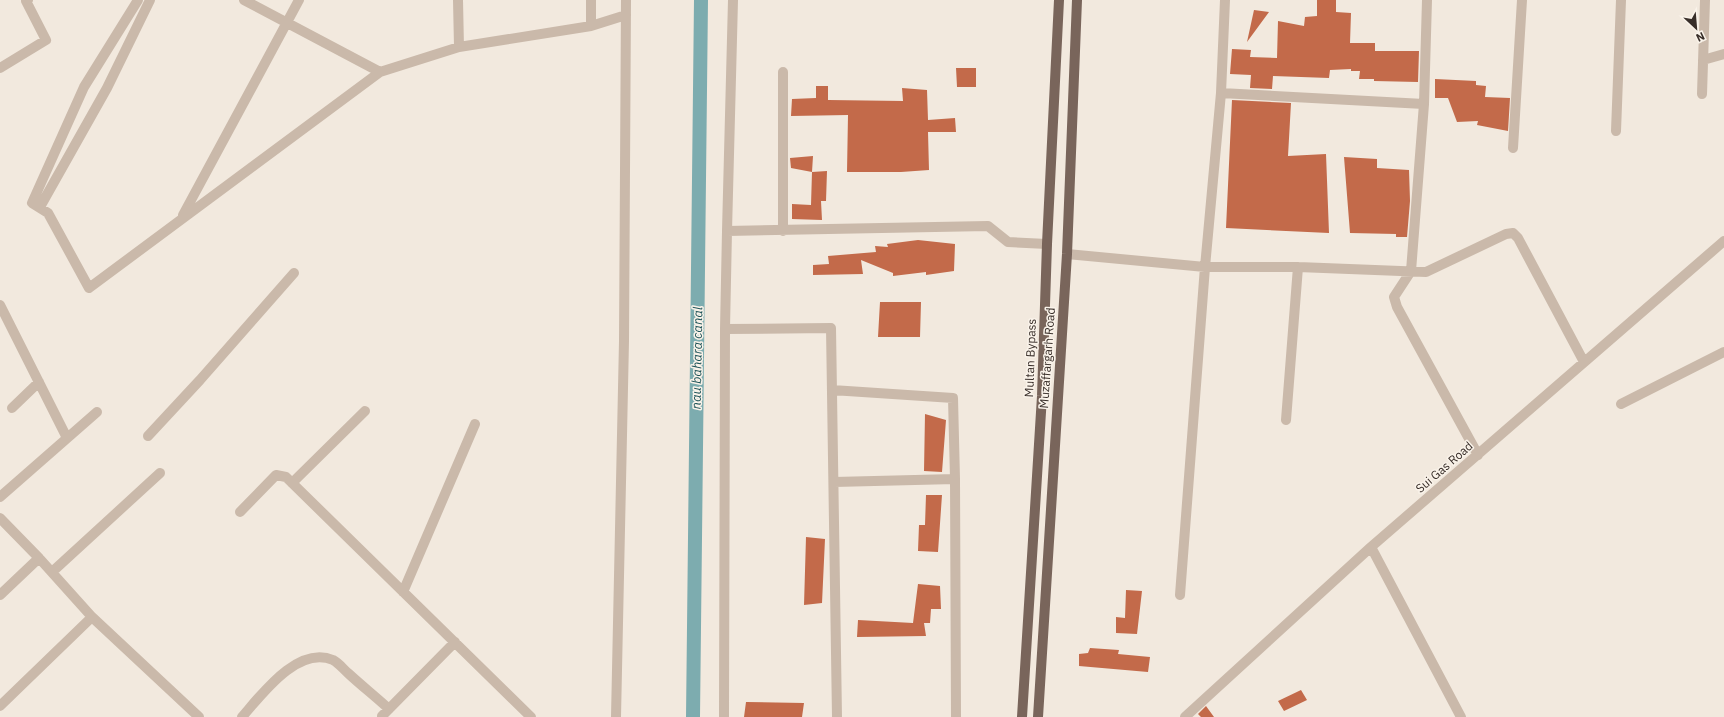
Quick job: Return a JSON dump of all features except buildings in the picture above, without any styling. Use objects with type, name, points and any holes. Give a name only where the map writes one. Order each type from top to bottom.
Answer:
[{"type":"main road","name":"Multan Bypass","points":[[1022,717],[1042,396],[1047,244],[1059,0]]},
{"type":"main road","name":"Muzaffargarh Road","points":[[1038,717],[1067,254],[1077,0]]},
{"type":"street","points":[[0,68],[46,40],[26,1],[28,0]]},
{"type":"street","points":[[36,205],[84,87],[138,0]]},
{"type":"street","points":[[36,205],[107,88],[150,0]]},
{"type":"street","points":[[244,0],[380,72]]},
{"type":"street","points":[[181,219],[299,0]]},
{"type":"street","points":[[458,0],[459,48]]},
{"type":"street","points":[[591,0],[591,26]]},
{"type":"street","points":[[616,717],[624,349],[626,0]]},
{"type":"street","points":[[724,717],[725,329],[733,0]]},
{"type":"street","points":[[1180,595],[1205,267],[1221,93],[1225,0]]},
{"type":"street","points":[[1427,0],[1424,104],[1411,271],[1394,297],[1397,307],[1478,455]]},
{"type":"street","points":[[1513,148],[1522,0]]},
{"type":"street","points":[[1616,130],[1621,0]]},
{"type":"street","points":[[1702,94],[1705,0]]},
{"type":"street","points":[[36,205],[48,213],[89,288],[380,72],[459,48],[591,26],[626,15]]},
{"type":"street","points":[[1703,60],[1724,54]]},
{"type":"street","points":[[783,72],[783,231]]},
{"type":"street","points":[[1221,93],[1424,104]]},
{"type":"street","points":[[727,231],[988,226],[1008,242],[1047,244]]},
{"type":"street","points":[[1067,254],[1205,267],[1298,267],[1426,272],[1506,234],[1512,234],[1518,238],[1584,362]]},
{"type":"street","name":"Sui Gas Road","points":[[1185,717],[1372,547],[1724,241]]},
{"type":"street","points":[[1286,420],[1298,267]]},
{"type":"street","points":[[148,436],[200,380],[294,273]]},
{"type":"street","points":[[0,307],[67,438]]},
{"type":"street","points":[[725,329],[832,328],[837,717]]},
{"type":"street","points":[[1620,404],[1724,352]]},
{"type":"street","points":[[12,408],[39,382]]},
{"type":"street","points":[[832,390],[953,398],[955,479],[956,717]]},
{"type":"street","points":[[292,483],[365,411]]},
{"type":"street","points":[[0,497],[97,412]]},
{"type":"street","points":[[403,592],[475,424]]},
{"type":"street","points":[[52,572],[160,473]]},
{"type":"street","points":[[240,512],[276,476],[286,477],[531,717]]},
{"type":"street","points":[[834,482],[955,479]]},
{"type":"street","points":[[0,518],[39,558],[92,617],[199,717]]},
{"type":"street","points":[[1372,547],[1462,717]]},
{"type":"street","points":[[0,595],[39,558]]},
{"type":"street","points":[[0,706],[92,617]]},
{"type":"street","points":[[242,717],[271,682],[292,667],[311,657],[322,657],[334,661],[385,713],[455,642]]},
{"type":"waterway","name":"nau bahara canal","points":[[693,717],[701,0]]}]
